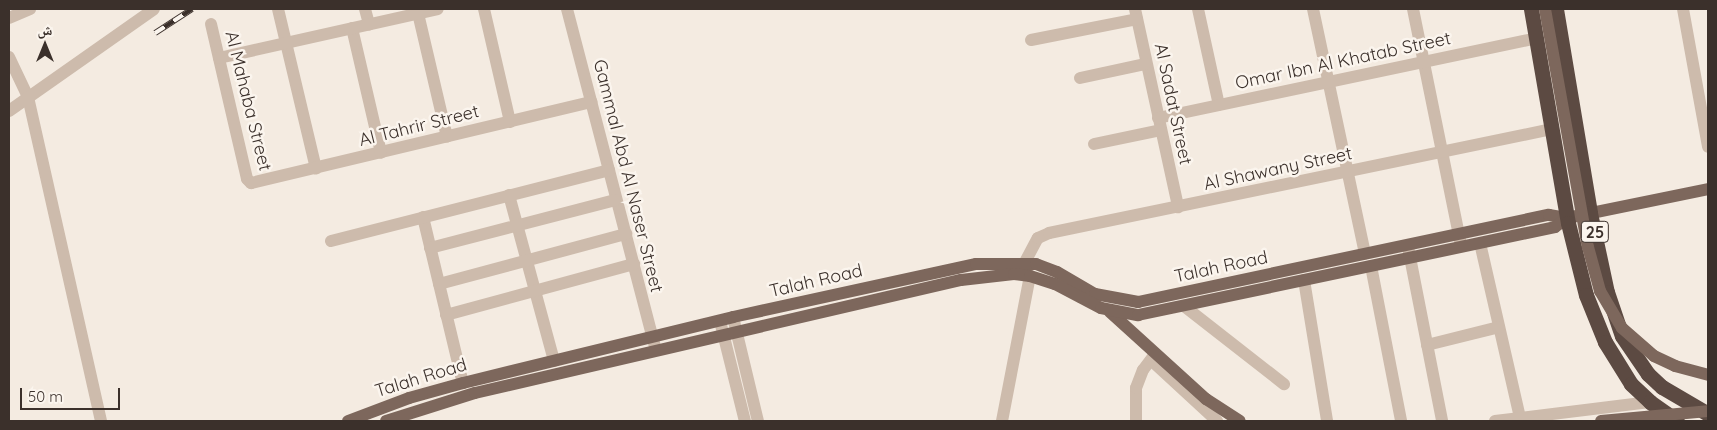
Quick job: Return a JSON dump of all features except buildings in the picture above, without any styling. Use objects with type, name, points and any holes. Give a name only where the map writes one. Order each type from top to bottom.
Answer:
[{"type":"highway","name":"25","points":[[1531,9],[1567,218],[1586,295],[1605,342],[1631,384],[1650,402],[1677,421]]},
{"type":"highway","name":"25","points":[[1556,9],[1590,212],[1607,292],[1622,336],[1648,374],[1662,388],[1708,413]]},
{"type":"highway","points":[[1605,342],[1622,336]]},
{"type":"main road","points":[[1545,9],[1588,247],[1600,291],[1622,328],[1642,347],[1675,366],[1708,375]]},
{"type":"main road","points":[[1567,218],[1708,189]]},
{"type":"main road","name":"Talah Road","points":[[348,421],[409,398],[463,383],[720,320],[952,268],[1025,262],[1057,272],[1095,294],[1125,308],[1184,306],[1371,266],[1459,233],[1549,215],[1567,218]]},
{"type":"main road","name":"Talah Road","points":[[386,421],[475,393],[961,280],[1014,274],[1030,276],[1055,284],[1110,311],[1365,254],[1480,243],[1555,227],[1567,218]]},
{"type":"main road","points":[[1110,311],[1154,356],[1206,399],[1240,421]]},
{"type":"main road","points":[[1601,421],[1708,413]]},
{"type":"street","points":[[9,18],[30,9]]},
{"type":"street","points":[[9,111],[154,9]]},
{"type":"street","points":[[278,9],[316,169]]},
{"type":"street","points":[[365,9],[369,24]]},
{"type":"street","points":[[219,58],[418,11],[438,9]]},
{"type":"street","points":[[484,9],[510,122]]},
{"type":"street","name":"Gammal Abd Al Naser Street","points":[[567,9],[592,102],[615,200],[626,234],[656,351]]},
{"type":"street","points":[[1198,9],[1219,105]]},
{"type":"street","points":[[1312,9],[1365,254]]},
{"type":"street","points":[[1412,9],[1462,246]]},
{"type":"street","points":[[1683,9],[1708,147]]},
{"type":"street","points":[[418,11],[447,137]]},
{"type":"street","points":[[1031,40],[1136,14]]},
{"type":"street","name":"Al Sadat Street","points":[[1136,14],[1178,207]]},
{"type":"street","name":"Al Mahaba Street","points":[[211,24],[247,178],[255,183]]},
{"type":"street","points":[[352,28],[381,153]]},
{"type":"street","name":"Omar Ibn Al Khatab Street","points":[[1094,144],[1219,105],[1536,38]]},
{"type":"street","points":[[9,59],[28,97],[102,421]]},
{"type":"street","points":[[1080,78],[1146,64]]},
{"type":"street","name":"Al Tahrir Street","points":[[255,183],[592,102]]},
{"type":"street","name":"Al Shawany Street","points":[[1025,262],[1035,243],[1043,235],[1552,129]]},
{"type":"street","points":[[331,241],[609,170]]},
{"type":"street","points":[[509,195],[554,360]]},
{"type":"street","points":[[430,248],[615,200]]},
{"type":"street","points":[[422,217],[463,383]]},
{"type":"street","points":[[439,284],[626,234]]},
{"type":"street","points":[[1480,243],[1520,418]]},
{"type":"street","points":[[1408,251],[1442,421]]},
{"type":"street","points":[[446,315],[634,264]]},
{"type":"street","points":[[1371,266],[1401,421]]},
{"type":"street","points":[[1002,421],[1030,276]]},
{"type":"street","points":[[1304,280],[1327,421]]},
{"type":"street","points":[[1184,306],[1284,384]]},
{"type":"street","points":[[733,317],[758,421]]},
{"type":"street","points":[[720,320],[744,421]]},
{"type":"street","points":[[1427,345],[1499,327]]},
{"type":"street","points":[[1136,421],[1136,388],[1154,356],[1217,421]]},
{"type":"street","points":[[1495,421],[1650,402]]},
{"type":"railway","points":[[155,33],[192,9]]}]
